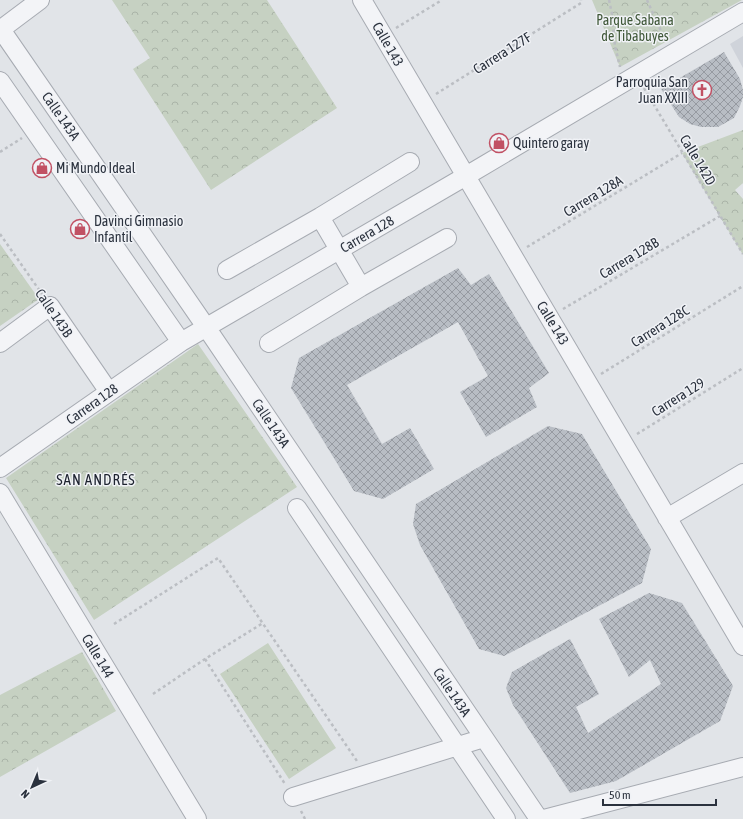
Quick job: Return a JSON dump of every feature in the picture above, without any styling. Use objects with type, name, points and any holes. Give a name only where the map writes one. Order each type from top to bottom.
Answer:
[{"type":"street","points":[[0,29],[40,0]]},
{"type":"street","name":"Calle 143","points":[[362,0],[743,646]]},
{"type":"street","name":"Carrera 128","points":[[0,468],[181,342],[743,12]]},
{"type":"street","name":"Calle 143A","points":[[0,29],[206,327],[538,819]]},
{"type":"street","points":[[0,82],[181,342]]},
{"type":"street","points":[[227,270],[320,217],[410,162]]},
{"type":"street","points":[[320,217],[361,287]]},
{"type":"street","points":[[269,343],[361,287],[447,238]]},
{"type":"street","points":[[0,343],[50,306]]},
{"type":"street","name":"Calle 143B","points":[[50,306],[109,392]]},
{"type":"street","points":[[667,518],[743,473]]},
{"type":"street","name":"Calle 144","points":[[0,492],[197,819]]},
{"type":"street","points":[[297,508],[506,819]]},
{"type":"street","points":[[293,797],[484,738]]},
{"type":"street","points":[[544,819],[743,767]]},
{"type":"path","points":[[383,36],[442,0]]},
{"type":"path","name":"Calle 142D","points":[[609,0],[615,46],[630,79],[682,152],[743,254]]},
{"type":"path","points":[[647,0],[663,33],[671,55]]},
{"type":"path","name":"Carrera 127F","points":[[422,103],[581,1]]},
{"type":"path","points":[[0,152],[34,130]]},
{"type":"path","name":"Carrera 128A","points":[[513,256],[682,152]]},
{"type":"path","name":"Carrera 128B","points":[[549,317],[720,216]]},
{"type":"path","name":"Calle 143B","points":[[0,234],[50,306]]},
{"type":"path","name":"Carrera 128C","points":[[587,382],[743,286]]},
{"type":"path","name":"Carrera 129","points":[[623,443],[743,368]]},
{"type":"path","points":[[114,624],[218,558],[366,775]]},
{"type":"path","points":[[153,694],[205,659],[263,623]]},
{"type":"path","points":[[205,659],[293,797],[305,819]]},
{"type":"shaded area","points":[[743,36],[743,68],[730,44]]},
{"type":"green space","points":[[112,0],[267,0],[337,108],[211,190],[133,69],[150,58]]},
{"type":"green space","name":"Parque Sabana de Tibabuyes","points":[[592,0],[742,0],[620,67]]},
{"type":"green space","points":[[743,130],[743,183],[735,190],[743,199],[743,255],[682,153]]},
{"type":"green space","points":[[0,244],[39,299],[0,326]]},
{"type":"green space","points":[[198,344],[297,487],[94,620],[6,478]]},
{"type":"green space","points":[[268,643],[336,748],[289,779],[220,674]]},
{"type":"green space","points":[[82,652],[116,711],[0,777],[0,695]]},
{"type":"building","name":"Parroquia San Juan XXIII","points":[[724,52],[740,79],[743,97],[740,106],[734,118],[718,127],[701,127],[690,124],[679,117],[661,89]]},
{"type":"building","points":[[458,268],[471,285],[489,274],[549,373],[529,388],[537,407],[486,437],[460,392],[488,376],[458,322],[347,385],[382,444],[410,428],[434,469],[383,499],[354,491],[291,388],[299,358]]},
{"type":"building","points":[[548,426],[582,434],[651,549],[642,583],[504,656],[479,649],[420,545],[413,524],[416,504]]},
{"type":"building","points":[[649,593],[682,603],[733,686],[720,721],[616,781],[570,793],[513,705],[506,688],[512,672],[570,639],[599,694],[576,707],[588,733],[661,684],[650,660],[629,677],[599,619]]},
{"type":"place","name":"Parroquia San Juan XXIII","points":[[702,90]]},
{"type":"place","name":"Quintero garay","points":[[499,143]]},
{"type":"place","name":"Mi Mundo Ideal","points":[[42,168]]},
{"type":"place","name":"Davinci Gimnasio Infantil","points":[[80,229]]},
{"type":"district","name":"SAN ANDRÉS","points":[[96,480]]}]
